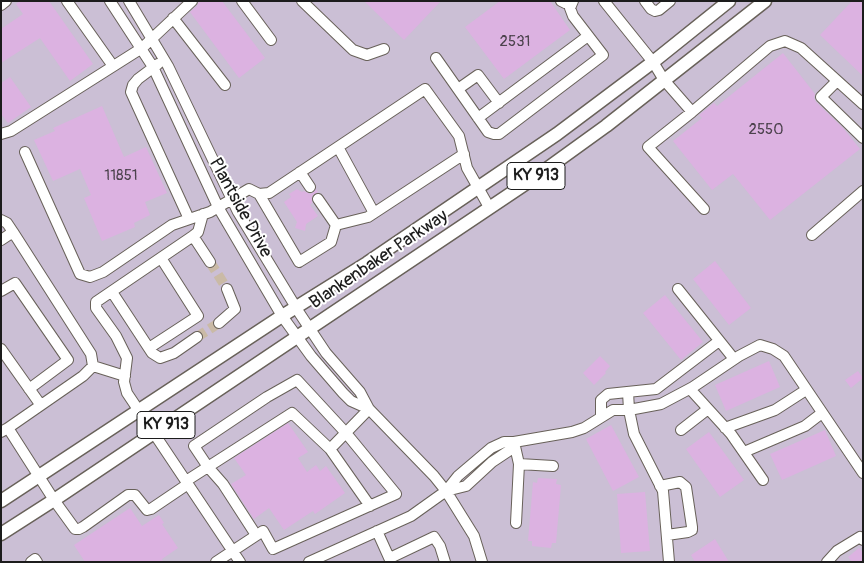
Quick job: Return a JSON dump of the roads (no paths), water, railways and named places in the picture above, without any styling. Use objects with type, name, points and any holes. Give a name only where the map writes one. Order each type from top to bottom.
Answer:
[{"type":"main road","name":"Blankenbaker Parkway","points":[[1,501],[478,189],[557,134],[653,62],[728,1]]},
{"type":"main road","name":"Blankenbaker Parkway","points":[[1,534],[534,178],[606,126],[765,1]]},
{"type":"street","points":[[1,5],[6,1]]},
{"type":"street","points":[[67,1],[113,66]]},
{"type":"street","name":"Plantside Drive","points":[[110,1],[142,48],[218,207],[282,316],[296,337],[347,397],[351,401],[369,409]]},
{"type":"street","name":"Plantside Drive","points":[[129,1],[165,60],[238,212],[296,307],[326,353],[360,392],[369,409],[434,476],[446,491],[474,536],[482,562]]},
{"type":"street","points":[[1,134],[11,131],[142,48],[192,1]]},
{"type":"street","points":[[242,1],[271,40]]},
{"type":"street","points":[[302,1],[353,50],[367,55],[384,49]]},
{"type":"street","points":[[604,1],[653,62],[664,80],[692,112]]},
{"type":"street","points":[[645,1],[655,11],[670,1]]},
{"type":"street","points":[[436,58],[488,132],[499,134],[603,55],[573,16],[568,2]]},
{"type":"street","points":[[174,18],[225,85]]},
{"type":"street","points":[[478,118],[588,36]]},
{"type":"street","points":[[704,209],[648,147],[770,46],[785,41],[801,48],[863,104]]},
{"type":"street","points":[[165,60],[152,67],[138,79],[131,92],[188,219]]},
{"type":"street","points":[[458,89],[478,75],[498,103]]},
{"type":"street","points":[[837,80],[821,97],[863,138]]},
{"type":"street","points":[[25,152],[80,274],[90,277],[103,272],[172,225],[218,207],[249,189],[259,194],[270,193],[425,89],[459,136],[467,168],[489,207]]},
{"type":"street","points":[[184,135],[198,129]]},
{"type":"street","points":[[338,147],[374,213]]},
{"type":"street","points":[[336,225],[368,217],[464,154]]},
{"type":"street","points":[[300,172],[310,187]]},
{"type":"street","points":[[812,235],[863,190]]},
{"type":"street","points":[[259,194],[299,262],[331,242],[336,225]]},
{"type":"street","points":[[318,199],[336,225]]},
{"type":"street","points":[[203,214],[198,232],[96,302],[96,308],[116,336],[126,358],[124,382],[127,393],[240,562]]},
{"type":"street","points":[[1,220],[13,232],[91,354],[93,366]]},
{"type":"street","points":[[1,240],[13,232]]},
{"type":"street","points":[[193,236],[210,262]]},
{"type":"street","points":[[149,348],[198,316],[161,258]]},
{"type":"street","points":[[1,291],[15,283],[68,360],[29,389]]},
{"type":"street","points":[[219,323],[235,309],[227,289]]},
{"type":"street","points":[[678,289],[734,360]]},
{"type":"street","points":[[112,292],[152,353],[160,358],[174,353],[197,337]]},
{"type":"street","points":[[601,417],[601,400],[608,394],[656,389],[719,341]]},
{"type":"street","points":[[309,562],[411,516],[446,491],[458,476],[491,448],[504,442],[572,432],[584,428],[613,410],[629,410],[661,404],[690,389],[760,345],[773,349],[784,356],[863,473]]},
{"type":"street","points":[[2,351],[40,404]]},
{"type":"street","points":[[93,366],[125,376]]},
{"type":"street","points":[[93,366],[82,376],[5,430],[75,529],[79,529],[128,495],[134,495],[147,510],[151,509],[208,466],[292,413],[330,449],[370,506]]},
{"type":"street","points":[[216,562],[232,551],[256,536],[263,531],[273,549],[396,494],[346,433],[297,380],[266,397],[194,446],[224,484],[256,536]]},
{"type":"street","points":[[690,389],[744,452],[762,480]]},
{"type":"street","points":[[725,428],[775,410],[806,390]]},
{"type":"street","points":[[628,392],[629,410],[634,434],[663,491],[669,562]]},
{"type":"street","points":[[330,449],[369,409]]},
{"type":"street","points":[[681,430],[708,409]]},
{"type":"street","points":[[744,452],[805,426],[822,413]]},
{"type":"street","points":[[514,442],[519,464],[516,523]]},
{"type":"street","points":[[519,464],[552,466]]},
{"type":"street","points":[[660,486],[680,482],[686,487],[692,527],[692,530],[688,532],[666,535]]},
{"type":"street","points":[[377,531],[390,560],[434,537],[440,546],[445,562]]},
{"type":"street","points":[[827,562],[836,551],[860,537],[863,540]]},
{"type":"street","points":[[31,562],[35,559],[37,562]]},
{"type":"tunnel","points":[[210,262],[227,289]]},
{"type":"tunnel","points":[[197,337],[219,323]]}]
